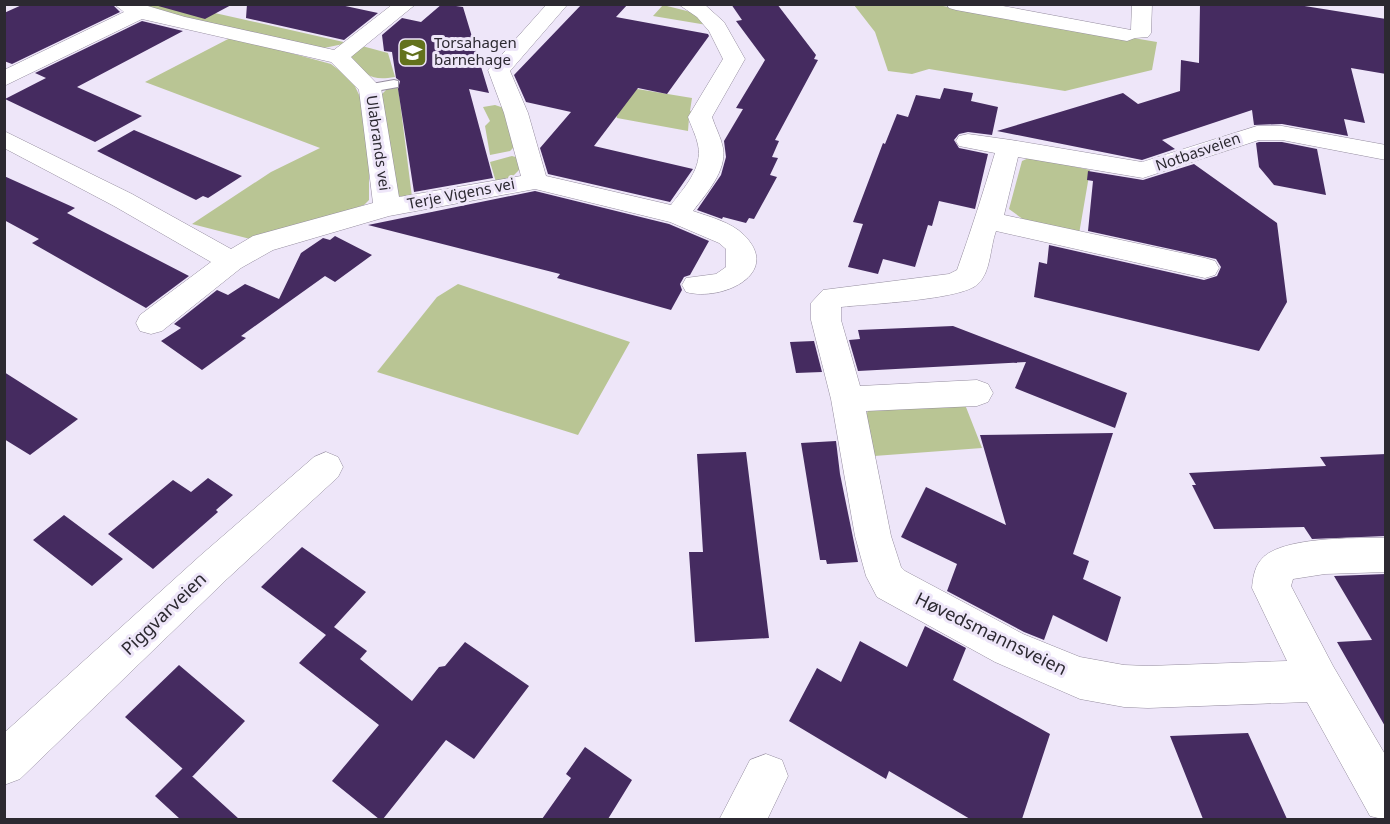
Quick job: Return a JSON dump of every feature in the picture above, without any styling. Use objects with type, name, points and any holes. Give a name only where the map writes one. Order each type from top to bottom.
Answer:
[{"type":"street","points":[[4,79],[132,8],[338,57],[406,4]]},
{"type":"street","name":"Terje Vigens vei","points":[[535,181],[516,113],[499,70],[558,4]]},
{"type":"street","points":[[677,215],[706,172],[710,160],[709,143],[699,117],[734,59],[716,25],[702,10],[688,4]]},
{"type":"street","points":[[956,4],[1134,34],[1142,4]]},
{"type":"street","name":"Ulabrands vei","points":[[151,323],[231,261],[263,243],[387,208],[378,128],[370,88],[338,57]]},
{"type":"street","name":"Notbasveien","points":[[968,141],[1143,170],[1257,133],[1282,134],[1386,153]]},
{"type":"street","points":[[4,138],[123,200],[231,261]]},
{"type":"street","points":[[1011,147],[1007,153],[989,221],[1205,268]]},
{"type":"street","name":"Terje Vigens vei","points":[[387,208],[535,181],[677,215],[730,238],[741,251],[743,258],[739,270],[732,277],[721,283],[696,285]]},
{"type":"street","name":"Høvedsmannsveien","points":[[989,221],[978,242],[970,274],[962,282],[843,296],[827,300],[826,320],[847,399],[873,536],[885,576],[891,584],[1009,648],[1080,678],[1124,686],[1148,687],[1318,681]]},
{"type":"street","points":[[847,399],[977,393]]},
{"type":"street","name":"Piggvarveien","points":[[4,763],[214,567],[326,467]]},
{"type":"street","points":[[1386,555],[1299,560],[1281,565],[1273,574],[1271,588],[1318,681],[1386,800]]},
{"type":"street","points":[[742,819],[766,776]]},
{"type":"lane","points":[[370,88],[394,84]]},
{"type":"green space","points":[[141,5],[179,5],[348,43],[324,48],[144,8]]},
{"type":"green space","points":[[663,5],[695,13],[707,25],[653,16]]},
{"type":"green space","points":[[854,5],[937,5],[1157,42],[1152,70],[1065,91],[929,69],[912,74],[888,71],[875,32]]},
{"type":"green space","points":[[232,37],[331,64],[352,80],[361,99],[369,167],[369,200],[364,205],[258,241],[192,224],[271,172],[320,148],[145,82]]},
{"type":"green space","points":[[362,46],[388,53],[395,77],[375,78],[351,61],[350,56]]},
{"type":"green space","points":[[398,86],[412,197],[398,196],[380,96],[387,89]]},
{"type":"green space","points":[[625,87],[692,98],[690,111],[693,112],[689,118],[688,131],[617,118],[616,114]]},
{"type":"green space","points":[[495,105],[504,108],[515,146],[510,151],[490,155],[485,126],[490,121],[483,107]]},
{"type":"green space","points":[[512,156],[519,158],[521,168],[511,178],[496,182],[490,162]]},
{"type":"green space","points":[[1031,157],[1090,170],[1079,234],[1024,220],[1009,209],[1022,161]]},
{"type":"green space","points":[[458,284],[630,342],[578,435],[377,372],[437,297]]},
{"type":"green space","points":[[964,402],[982,448],[874,456],[863,423],[869,408]]},
{"type":"building","points":[[24,4],[112,4],[120,12],[12,64],[4,61],[4,13]]},
{"type":"building","points":[[151,4],[233,4],[205,19]]},
{"type":"building","points":[[247,4],[336,4],[378,13],[344,40],[246,18]]},
{"type":"building","points":[[442,4],[463,7],[489,93],[469,89],[493,178],[414,192],[398,89],[400,81],[396,78],[392,52],[384,51],[382,35],[402,18],[421,22]]},
{"type":"building","points":[[582,4],[628,4],[616,17],[709,36],[667,94],[638,88],[594,146],[693,169],[670,202],[548,174],[540,148],[571,112],[526,102],[514,75]]},
{"type":"building","points":[[731,4],[777,4],[816,55],[814,59],[818,60],[775,140],[779,141],[772,157],[778,158],[770,175],[777,177],[754,219],[749,218],[746,223],[723,217],[722,219],[697,210],[721,175],[726,157],[724,141],[743,109],[736,108],[765,60],[736,21],[742,20]]},
{"type":"building","points":[[1200,4],[1292,4],[1386,19],[1386,74],[1351,68],[1365,123],[1344,119],[1348,136],[1282,124],[1254,125],[1252,110],[1162,140],[1175,149],[1142,160],[997,131],[1123,93],[1138,104],[1180,91],[1181,60],[1199,63]]},
{"type":"building","points":[[142,21],[183,31],[77,87],[142,116],[95,142],[5,99],[46,78],[35,73]]},
{"type":"building","points":[[944,88],[973,93],[971,101],[998,107],[992,135],[968,132],[959,134],[954,140],[959,148],[988,154],[975,209],[939,201],[932,226],[928,225],[915,267],[883,259],[878,274],[848,267],[863,224],[853,222],[883,143],[885,144],[897,114],[908,117],[916,95],[940,99]]},
{"type":"building","points":[[134,130],[242,176],[208,198],[203,196],[196,200],[97,151]]},
{"type":"building","points":[[1282,142],[1317,149],[1326,195],[1274,185],[1259,167],[1256,143]]},
{"type":"building","points":[[1194,164],[1277,223],[1287,302],[1259,351],[1034,297],[1039,262],[1047,264],[1049,245],[1204,280],[1217,276],[1221,267],[1216,259],[1088,231],[1093,181],[1087,180],[1088,171],[1143,180]]},
{"type":"building","points":[[4,176],[75,208],[67,213],[189,276],[146,308],[32,243],[39,239],[4,220]]},
{"type":"building","points":[[535,191],[669,224],[709,241],[690,275],[684,277],[680,284],[682,290],[671,310],[557,278],[560,274],[368,225]]},
{"type":"building","points":[[335,236],[372,255],[335,282],[325,276],[241,336],[246,338],[202,370],[161,341],[181,328],[174,324],[217,290],[228,295],[245,284],[279,299],[301,253],[323,238],[330,240]]},
{"type":"building","points":[[953,326],[1127,393],[1115,428],[1015,388],[1026,362],[858,371],[849,340],[860,339],[858,330]]},
{"type":"building","points":[[814,341],[822,372],[796,373],[790,342]]},
{"type":"building","points":[[4,372],[78,419],[30,455],[4,439]]},
{"type":"building","points":[[1113,433],[1073,554],[1089,561],[1083,579],[1121,597],[1107,642],[1053,615],[1044,640],[1024,632],[947,591],[957,564],[901,537],[926,487],[1006,525],[980,435]]},
{"type":"building","points":[[836,441],[840,474],[858,562],[827,564],[826,560],[820,560],[801,443]]},
{"type":"building","points":[[746,452],[769,638],[695,642],[689,552],[703,552],[697,454]]},
{"type":"building","points":[[1386,454],[1386,536],[1312,539],[1304,527],[1214,529],[1192,485],[1196,485],[1189,473],[1326,466],[1320,457]]},
{"type":"building","points":[[208,478],[233,495],[216,510],[218,512],[153,569],[108,534],[173,480],[191,492]]},
{"type":"building","points":[[64,515],[123,559],[92,586],[33,540]]},
{"type":"building","points":[[302,547],[366,592],[334,627],[367,651],[360,659],[412,701],[439,667],[445,666],[465,642],[529,686],[474,759],[446,740],[383,819],[379,819],[332,781],[379,725],[299,663],[326,635],[261,587]]},
{"type":"building","points":[[1386,574],[1386,728],[1337,642],[1372,640],[1334,576]]},
{"type":"building","points":[[925,626],[966,648],[953,680],[1050,734],[1022,819],[970,819],[889,771],[886,779],[789,721],[817,668],[841,682],[860,641],[907,667]]},
{"type":"building","points":[[179,665],[245,721],[192,777],[125,717]]},
{"type":"building","points":[[1248,733],[1287,819],[1203,819],[1170,736]]},
{"type":"building","points":[[585,747],[632,780],[608,819],[542,819],[571,778],[566,774]]},
{"type":"building","points":[[183,768],[239,819],[180,819],[155,796]]},
{"type":"place","name":"Torsahagen barnehage","points":[[413,52]]}]
